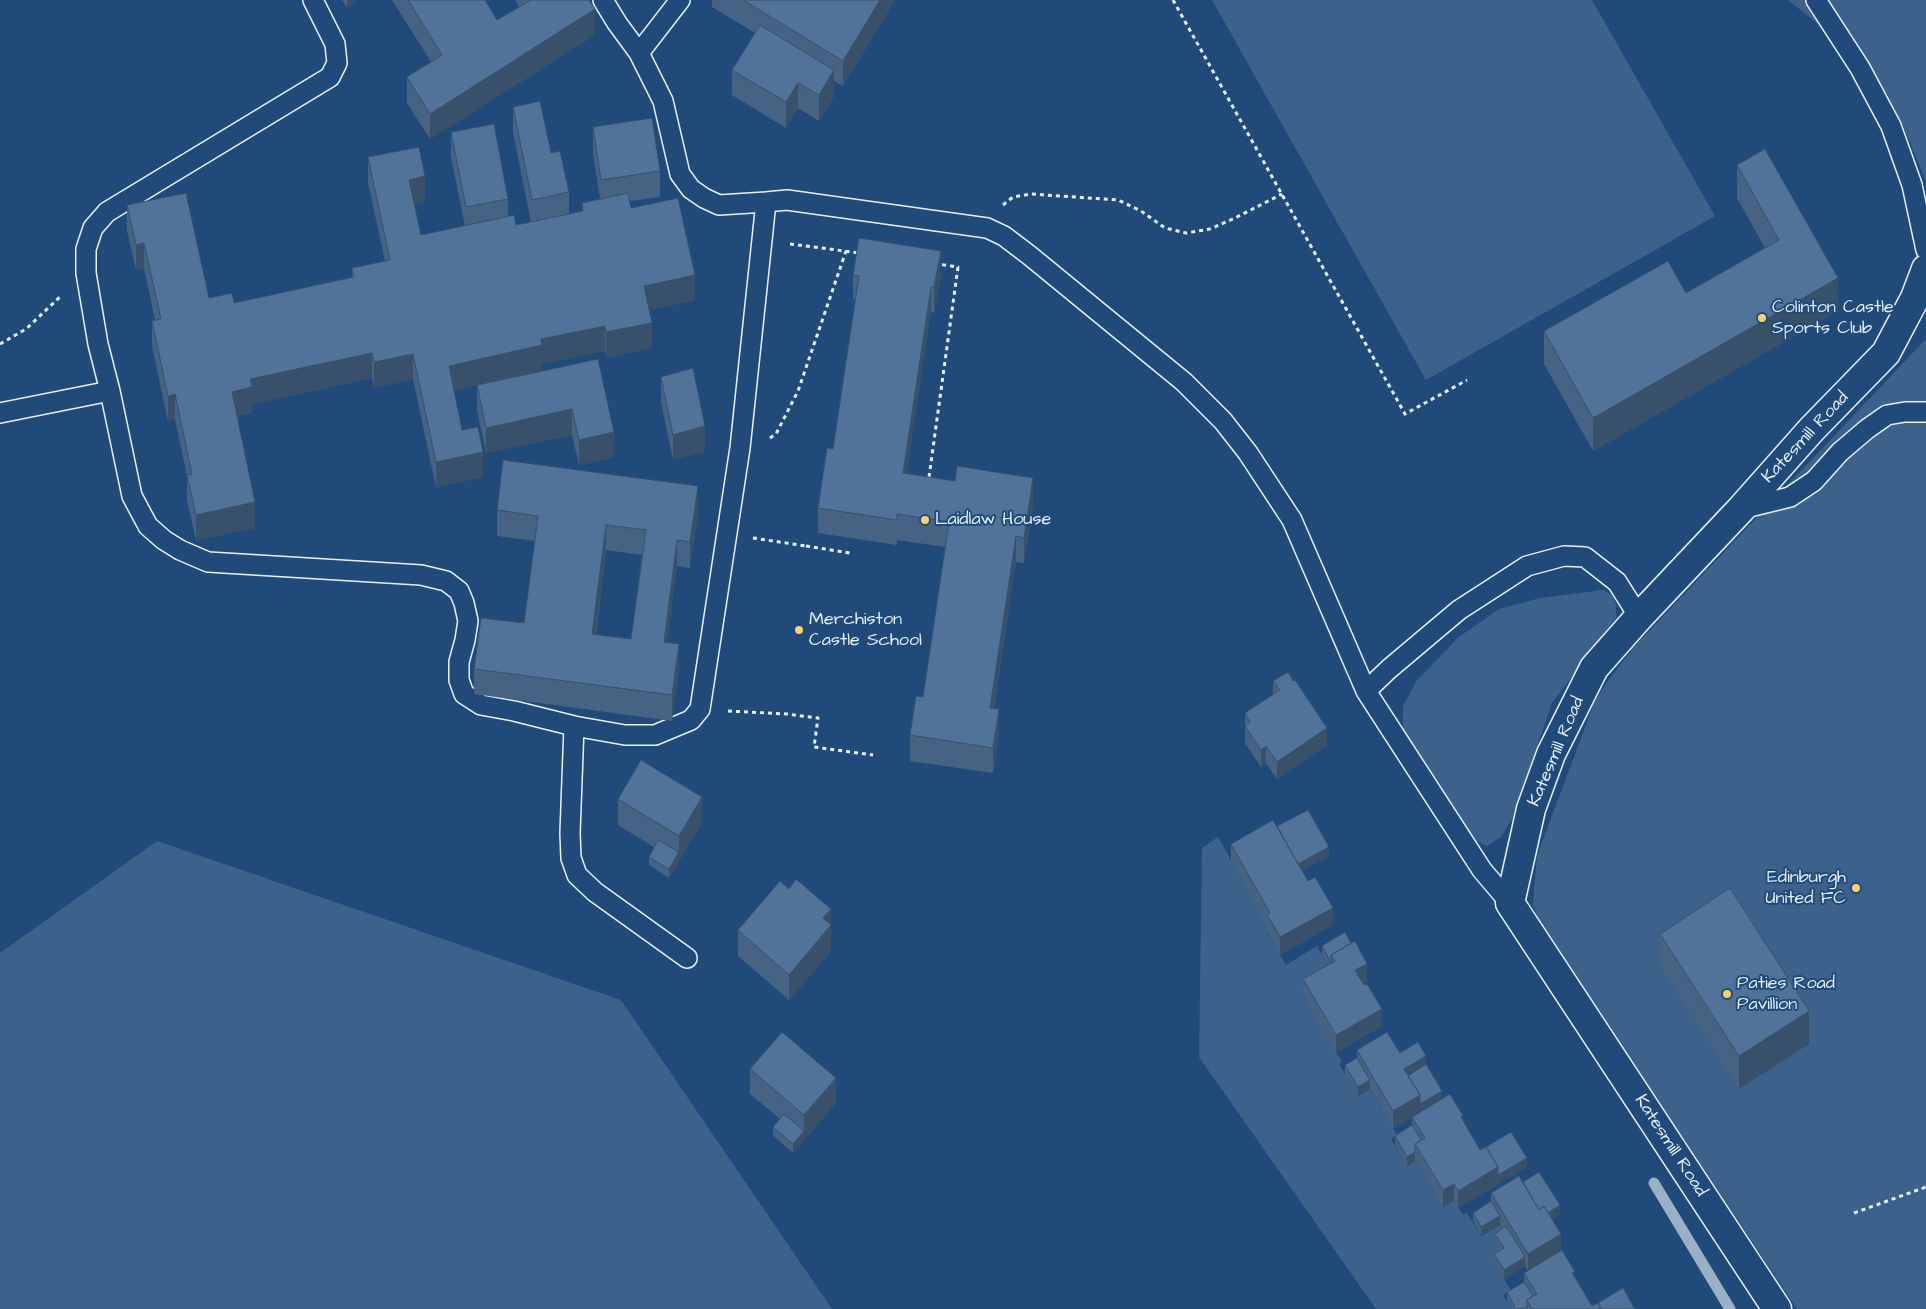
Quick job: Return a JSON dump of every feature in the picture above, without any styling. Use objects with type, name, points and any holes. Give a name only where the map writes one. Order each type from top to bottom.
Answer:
[{"type":"street","name":"Katesmill Road","points":[[1777,1309],[1510,904],[1531,809],[1551,754],[1594,668],[1639,616],[1886,352],[1915,298],[1926,269]]},
{"type":"lane","points":[[313,0],[335,44],[337,63],[330,77],[107,212],[93,228],[86,249],[86,273],[98,344],[132,496],[148,526],[164,540],[180,550],[208,562],[421,574],[446,581],[459,591],[468,621],[466,640],[459,662],[459,680],[464,694],[481,705],[574,726],[625,735],[655,735],[691,720],[700,709],[740,448],[766,202]]},
{"type":"lane","points":[[603,0],[639,53],[663,101],[680,174],[691,189],[704,198],[719,205],[787,200],[808,202],[987,228],[1004,236],[1017,246],[1184,382],[1223,421],[1248,453],[1292,520],[1366,691],[1482,870],[1510,904]]},
{"type":"lane","points":[[639,53],[680,0]]},
{"type":"lane","points":[[1816,0],[1860,68],[1892,126],[1912,185],[1926,250]]},
{"type":"lane","points":[[0,413],[110,391]]},
{"type":"lane","points":[[1741,509],[1790,497],[1814,481],[1840,452],[1887,415],[1905,412],[1926,412]]},
{"type":"lane","points":[[1366,691],[1401,658],[1458,610],[1527,566],[1555,558],[1564,556],[1585,557],[1617,582],[1639,616]]},
{"type":"lane","points":[[574,726],[570,833],[571,858],[578,875],[595,892],[687,958]]},
{"type":"path","points":[[1173,0],[1406,414],[1467,380]]},
{"type":"path","points":[[987,228],[997,209],[1013,197],[1032,194],[1118,200],[1141,211],[1165,228],[1186,233],[1210,229],[1282,194]]},
{"type":"path","points":[[762,240],[864,254]]},
{"type":"path","points":[[740,448],[760,445],[776,434],[798,390],[846,251]]},
{"type":"path","points":[[929,477],[958,267],[930,263]]},
{"type":"path","points":[[0,344],[26,329],[86,273]]},
{"type":"path","points":[[760,539],[850,553]]},
{"type":"path","points":[[700,709],[787,714],[818,718],[814,747],[873,755]]},
{"type":"path","points":[[1854,1213],[1926,1187]]},
{"type":"shaded area","points":[[1212,0],[1592,0],[1715,216],[1426,380]]},
{"type":"shaded area","points":[[1788,0],[1926,0],[1926,181],[1901,121],[1867,63]]},
{"type":"shaded area","points":[[1926,339],[1926,1309],[1797,1309],[1539,922],[1533,904],[1537,856],[1595,701],[1607,682],[1634,647]]},
{"type":"shaded area","points":[[1603,590],[1612,595],[1616,605],[1616,618],[1552,703],[1512,819],[1501,837],[1487,846],[1472,839],[1403,733],[1403,706],[1417,680],[1459,637],[1499,609],[1540,598]]},
{"type":"shaded area","points":[[1218,837],[1270,930],[1267,932],[1286,965],[1317,946],[1335,978],[1303,997],[1342,1062],[1339,1064],[1358,1096],[1370,1089],[1397,1135],[1391,1139],[1407,1166],[1415,1161],[1443,1207],[1454,1201],[1463,1215],[1467,1213],[1481,1236],[1500,1225],[1506,1235],[1504,1257],[1494,1263],[1511,1290],[1503,1295],[1511,1309],[1376,1309],[1199,1057],[1202,848]]},
{"type":"shaded area","points":[[157,841],[621,1000],[832,1309],[0,1309],[0,953]]},
{"type":"building","points":[[408,0],[485,0],[497,20],[531,0],[589,0],[595,9],[430,114],[407,77],[442,55]]},
{"type":"building","points":[[743,0],[880,0],[843,61]]},
{"type":"building","points":[[760,25],[834,70],[819,95],[798,83],[786,102],[732,70]]},
{"type":"building","points":[[540,101],[551,153],[560,151],[569,192],[532,200],[513,107]]},
{"type":"building","points":[[652,118],[660,171],[601,180],[593,127]]},
{"type":"building","points":[[494,124],[508,199],[466,207],[451,132]]},
{"type":"building","points":[[419,147],[425,176],[409,180],[421,235],[514,215],[516,225],[583,211],[582,203],[628,193],[631,208],[678,198],[695,275],[644,286],[652,323],[606,332],[605,326],[541,339],[542,345],[449,366],[462,430],[478,427],[483,452],[436,462],[413,354],[374,362],[372,353],[250,379],[252,387],[232,392],[255,502],[196,515],[187,475],[192,474],[175,394],[168,396],[152,321],[161,319],[144,243],[136,245],[127,205],[186,193],[209,298],[232,293],[234,303],[354,277],[352,268],[390,260],[368,157]]},
{"type":"building","name":"Colinton Castle Sports Club","points":[[1765,149],[1838,278],[1593,418],[1544,331],[1668,261],[1686,293],[1779,240],[1737,165]]},
{"type":"building","name":"Laidlaw House","points":[[859,238],[941,251],[934,287],[931,287],[903,473],[955,481],[957,466],[1033,478],[1024,538],[1016,536],[990,708],[999,709],[993,748],[910,735],[916,696],[923,697],[949,522],[897,514],[897,520],[818,508],[827,448],[833,449],[859,276],[853,275]]},
{"type":"building","points":[[598,359],[614,432],[579,440],[572,409],[486,428],[477,385]]},
{"type":"building","points":[[693,368],[705,426],[673,435],[661,377]]},
{"type":"building","points":[[503,460],[698,486],[690,542],[677,540],[664,642],[679,644],[672,695],[474,669],[481,618],[524,623],[538,516],[497,510]],"holes":[[[606,525],[646,530],[631,639],[592,634]]]},
{"type":"building","points":[[1288,672],[1327,728],[1277,762],[1266,746],[1261,750],[1245,726],[1250,722],[1245,713],[1280,690],[1273,681]]},
{"type":"building","points":[[641,760],[702,797],[679,836],[618,799]]},
{"type":"building","points":[[1308,810],[1329,847],[1298,864],[1277,826]]},
{"type":"building","points":[[1273,820],[1308,881],[1315,877],[1333,908],[1280,937],[1267,914],[1270,913],[1231,844]]},
{"type":"building","points":[[658,840],[679,852],[669,869],[649,857]]},
{"type":"building","points":[[796,879],[831,909],[823,918],[831,925],[789,975],[738,930],[780,881],[789,889]]},
{"type":"building","name":"Paties Road Pavillion","points":[[1730,888],[1809,1011],[1739,1056],[1660,934]]},
{"type":"building","points":[[1345,932],[1351,943],[1331,955],[1331,963],[1322,946]]},
{"type":"building","points":[[1355,941],[1367,964],[1355,970],[1364,985],[1367,984],[1382,1009],[1336,1035],[1303,979],[1335,961],[1331,955]]},
{"type":"building","points":[[782,1032],[836,1078],[804,1115],[750,1069]]},
{"type":"building","points":[[1387,1032],[1400,1053],[1418,1042],[1426,1056],[1404,1069],[1420,1095],[1393,1111],[1357,1050]]},
{"type":"building","points":[[1357,1058],[1370,1080],[1358,1087],[1345,1065]]},
{"type":"building","points":[[1426,1064],[1442,1091],[1420,1104],[1420,1095],[1408,1076]]},
{"type":"building","points":[[1450,1094],[1480,1150],[1486,1147],[1498,1167],[1458,1191],[1454,1184],[1443,1190],[1415,1144],[1425,1138],[1412,1117]]},
{"type":"building","points":[[784,1114],[804,1131],[793,1144],[773,1127]]},
{"type":"building","points":[[1412,1125],[1421,1140],[1415,1144],[1415,1152],[1407,1157],[1395,1136]]},
{"type":"building","points":[[1511,1132],[1527,1158],[1498,1175],[1498,1167],[1486,1147]]},
{"type":"building","points":[[1539,1172],[1560,1205],[1548,1213],[1544,1206],[1539,1210],[1523,1182]]},
{"type":"building","points":[[1519,1176],[1539,1210],[1544,1206],[1561,1234],[1528,1254],[1491,1193]]},
{"type":"building","points":[[1491,1201],[1500,1216],[1481,1227],[1473,1213]]},
{"type":"building","points":[[1506,1226],[1525,1257],[1504,1270],[1494,1254],[1504,1248],[1495,1234]]},
{"type":"building","points":[[1562,1250],[1575,1272],[1572,1273],[1592,1306],[1598,1303],[1601,1309],[1532,1309],[1527,1300],[1537,1294],[1524,1273]]},
{"type":"building","points":[[1524,1282],[1533,1296],[1527,1300],[1527,1308],[1516,1309],[1507,1292]]},
{"type":"building","points":[[1623,1288],[1635,1309],[1601,1309],[1598,1303]]},
{"type":"waterway","points":[[1654,1183],[1730,1309]]},
{"type":"place","name":"Colinton Castle Sports Club","points":[[1762,318]]},
{"type":"place","name":"Laidlaw House","points":[[925,520]]},
{"type":"place","name":"Merchiston Castle School","points":[[799,630]]},
{"type":"place","name":"Edinburgh United FC","points":[[1856,888]]},
{"type":"place","name":"Paties Road Pavillion","points":[[1727,994]]}]
